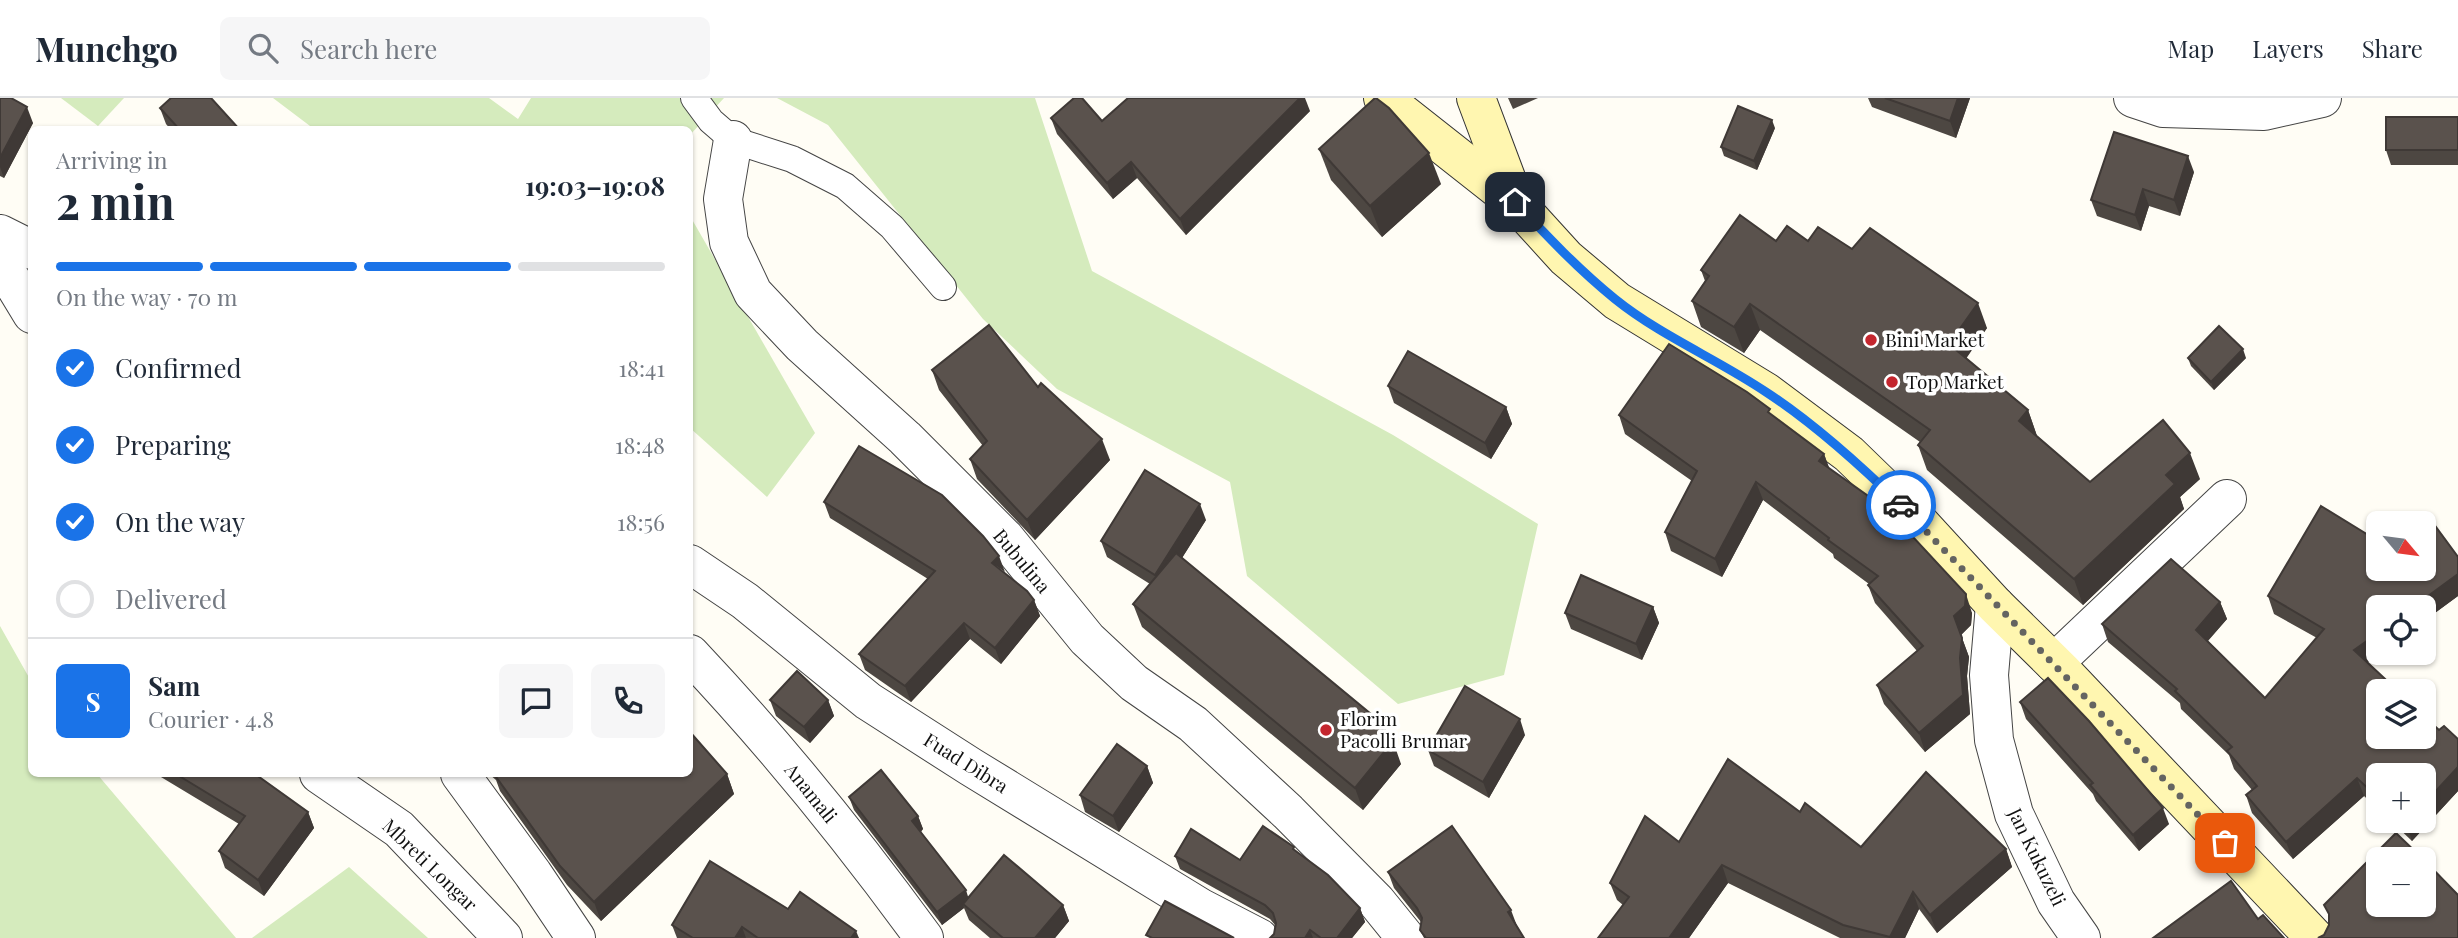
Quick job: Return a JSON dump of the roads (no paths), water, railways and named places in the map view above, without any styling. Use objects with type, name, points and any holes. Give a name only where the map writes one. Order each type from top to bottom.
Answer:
[{"type":"street","points":[[1383,98],[1515,202],[1566,258],[1617,301],[1766,392],[1849,454],[1915,518],[1995,606],[2053,663],[2315,938]]},
{"type":"street","points":[[1476,98],[1515,202]]},
{"type":"street","points":[[2133,98],[2163,108],[2264,111],[2322,98]]},
{"type":"street","name":"Bubulina","points":[[733,140],[726,170],[724,210],[729,242],[754,293],[802,345],[905,438],[1005,538],[1087,639],[1134,683],[1193,724],[1278,803],[1376,901],[1406,938]]},
{"type":"street","points":[[0,234],[28,248]]},
{"type":"street","points":[[0,261],[28,307]]},
{"type":"street","points":[[2053,663],[2227,499]]},
{"type":"street","name":"Fuad Dibra","points":[[693,566],[745,601],[868,701],[1201,908],[1259,938]]},
{"type":"street","name":"Jan Kukuzeli","points":[[1995,606],[1989,675],[1994,740],[2014,814],[2056,902],[2081,938]]},
{"type":"street","name":"Anamali","points":[[693,657],[744,712],[882,880],[924,938]]},
{"type":"street","name":"Mbreti Longar","points":[[323,777],[399,830],[503,938]]},
{"type":"street","points":[[462,777],[576,938]]},
{"type":"lane","points":[[694,98],[711,121],[733,140],[792,159],[845,186],[892,228],[943,287]]},
{"type":"place","name":"Bini Market","points":[[1871,340]]},
{"type":"place","name":"Top Market","points":[[1892,382]]},
{"type":"place","name":"Florim Pacolli Brumar","points":[[1326,730]]}]
